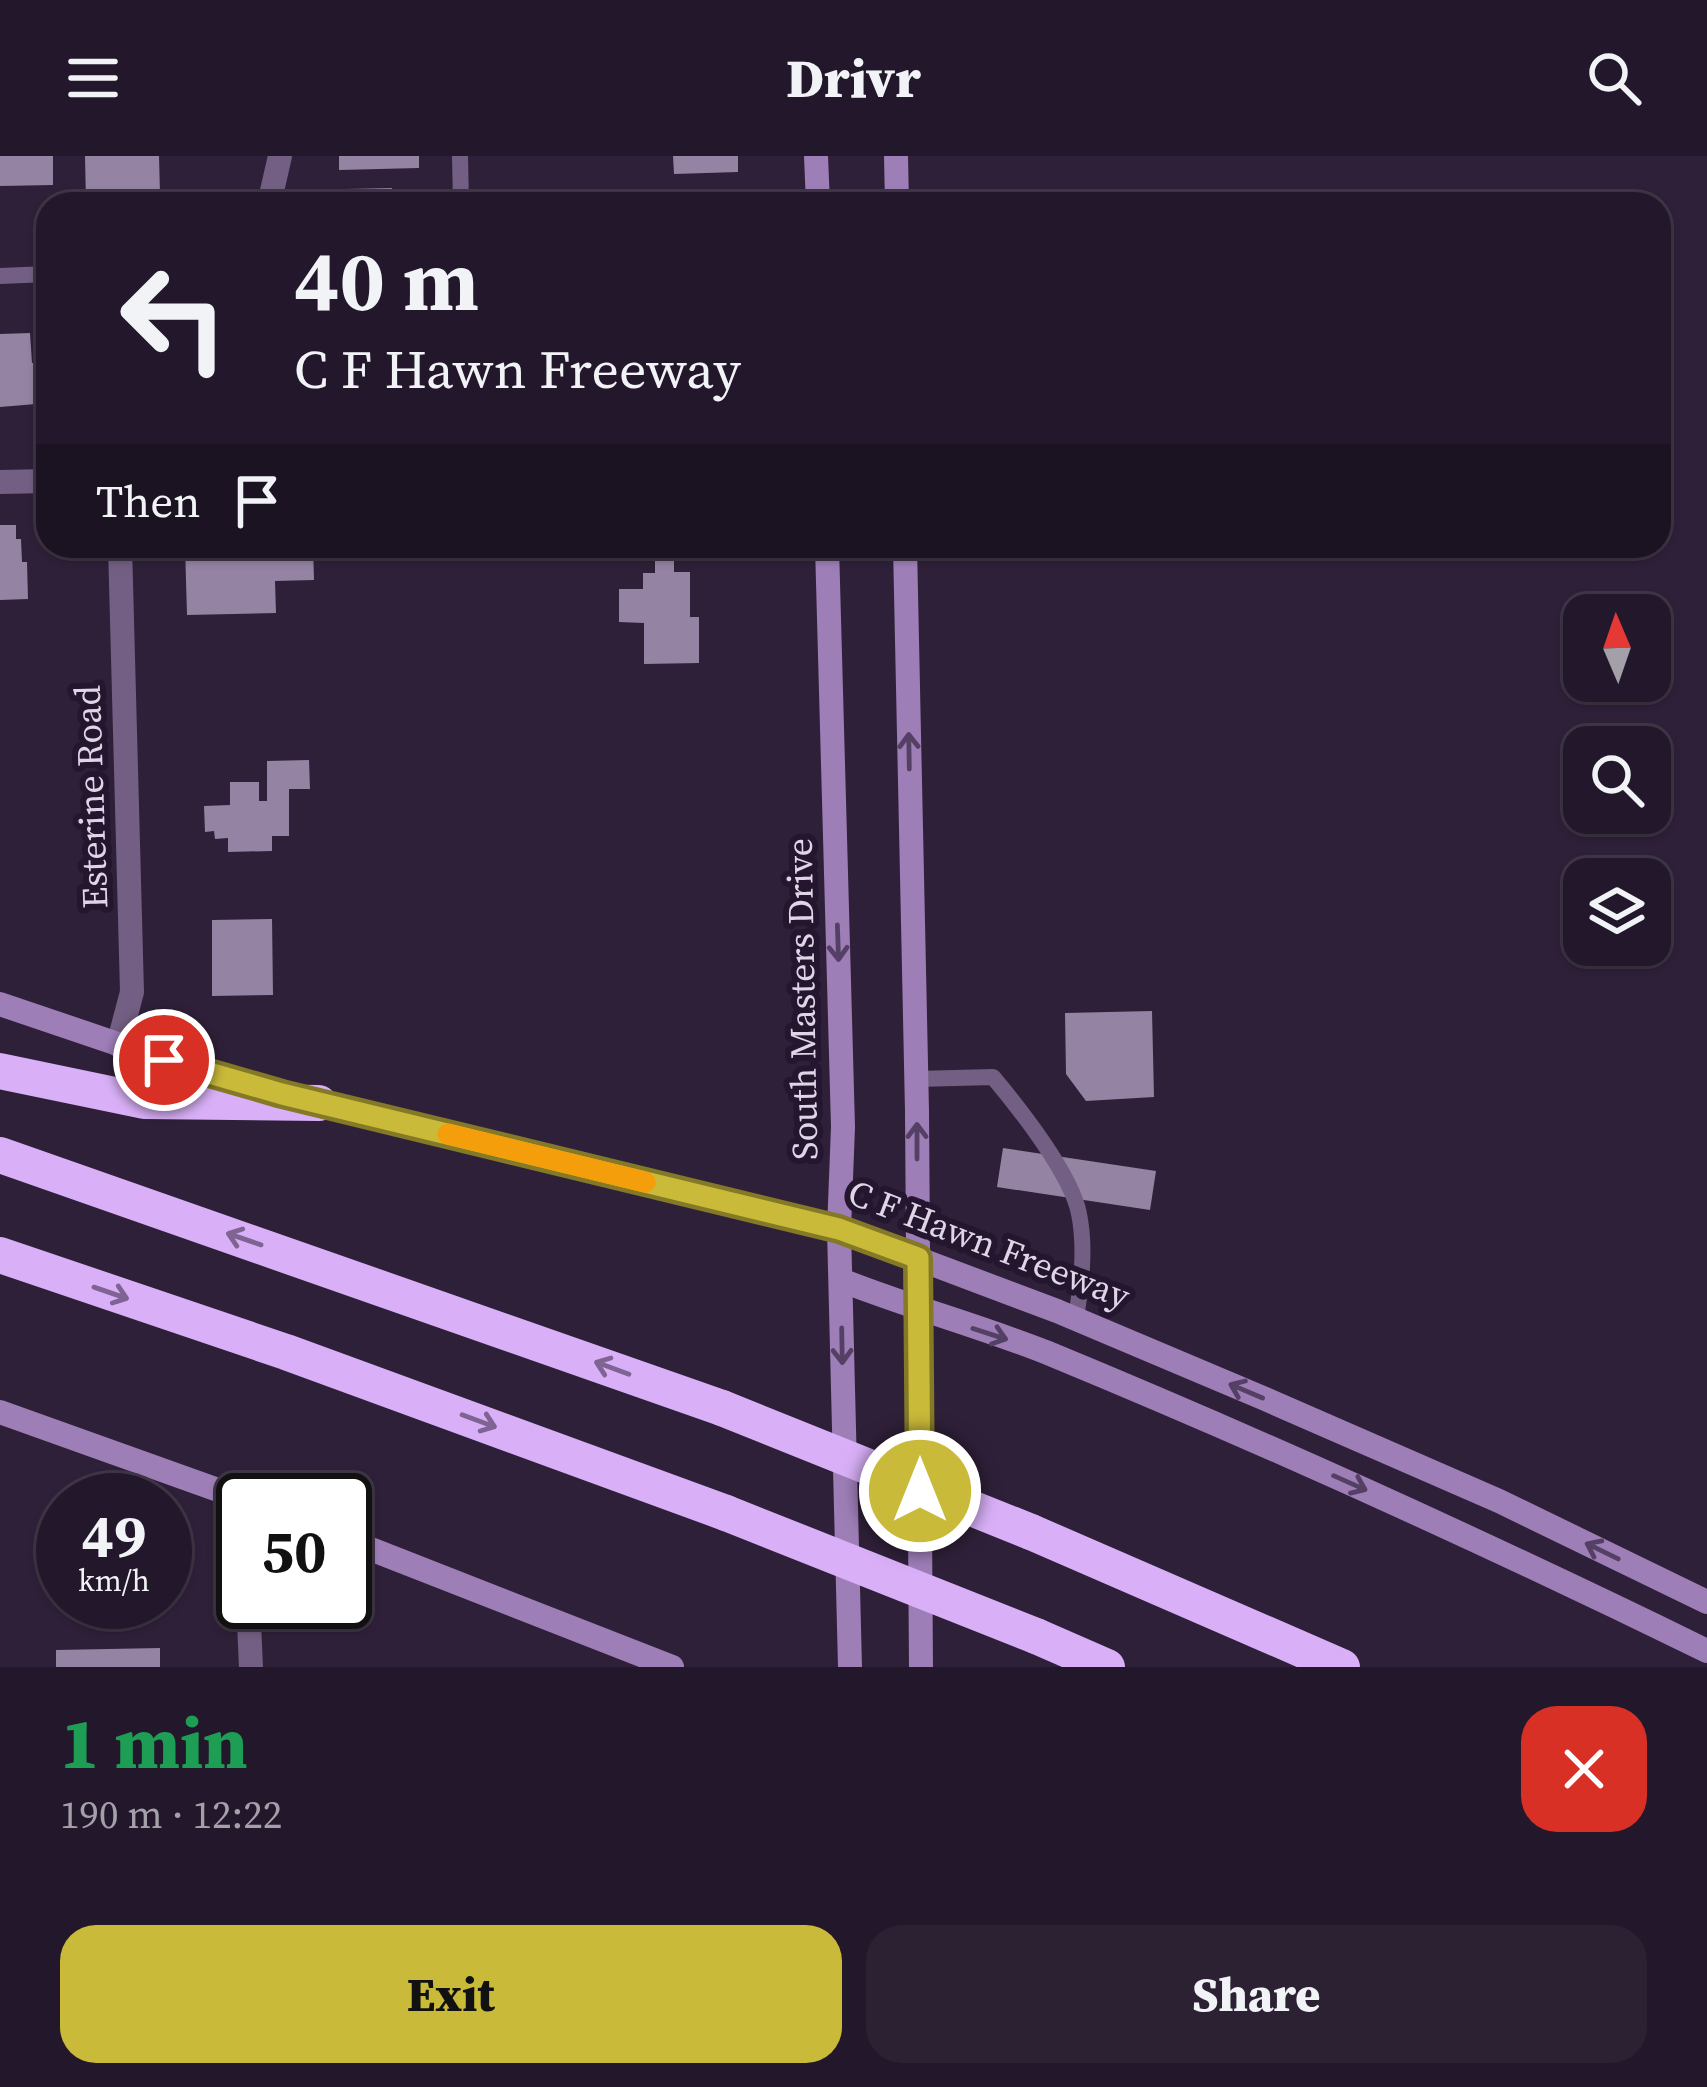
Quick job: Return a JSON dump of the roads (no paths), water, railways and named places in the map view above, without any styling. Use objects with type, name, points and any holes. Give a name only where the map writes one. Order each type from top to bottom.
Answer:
[{"type":"highway","points":[[0,1070],[143,1101],[319,1103]]},
{"type":"highway","points":[[0,1155],[722,1408],[1031,1532],[1342,1667]]},
{"type":"highway","points":[[0,1255],[286,1352],[726,1513],[1107,1667]]},
{"type":"main road","points":[[816,156],[818,192]]},
{"type":"main road","points":[[896,156],[897,192]]},
{"type":"main road","name":"South Masters Drive","points":[[827,558],[843,1127],[839,1229],[850,1667]]},
{"type":"main road","points":[[904,558],[922,1667]]},
{"type":"main road","name":"C F Hawn Freeway","points":[[0,1004],[209,1076],[839,1229],[1076,1319],[1499,1501],[1707,1602]]},
{"type":"main road","points":[[841,1280],[1041,1351],[1244,1436],[1487,1544],[1707,1651]]},
{"type":"main road","points":[[0,1412],[216,1489]]},
{"type":"main road","points":[[372,1550],[672,1667]]},
{"type":"street","points":[[272,192],[280,156]]},
{"type":"street","points":[[0,482],[36,481]]},
{"type":"street","name":"Esterine Road","points":[[118,1045],[132,992],[120,558]]},
{"type":"street","points":[[249,1629],[251,1667]]},
{"type":"lane","points":[[460,156],[461,192]]},
{"type":"lane","points":[[0,276],[36,274]]},
{"type":"lane","points":[[916,1078],[994,1077],[1034,1126],[1079,1210],[1082,1275],[1076,1319]]}]
